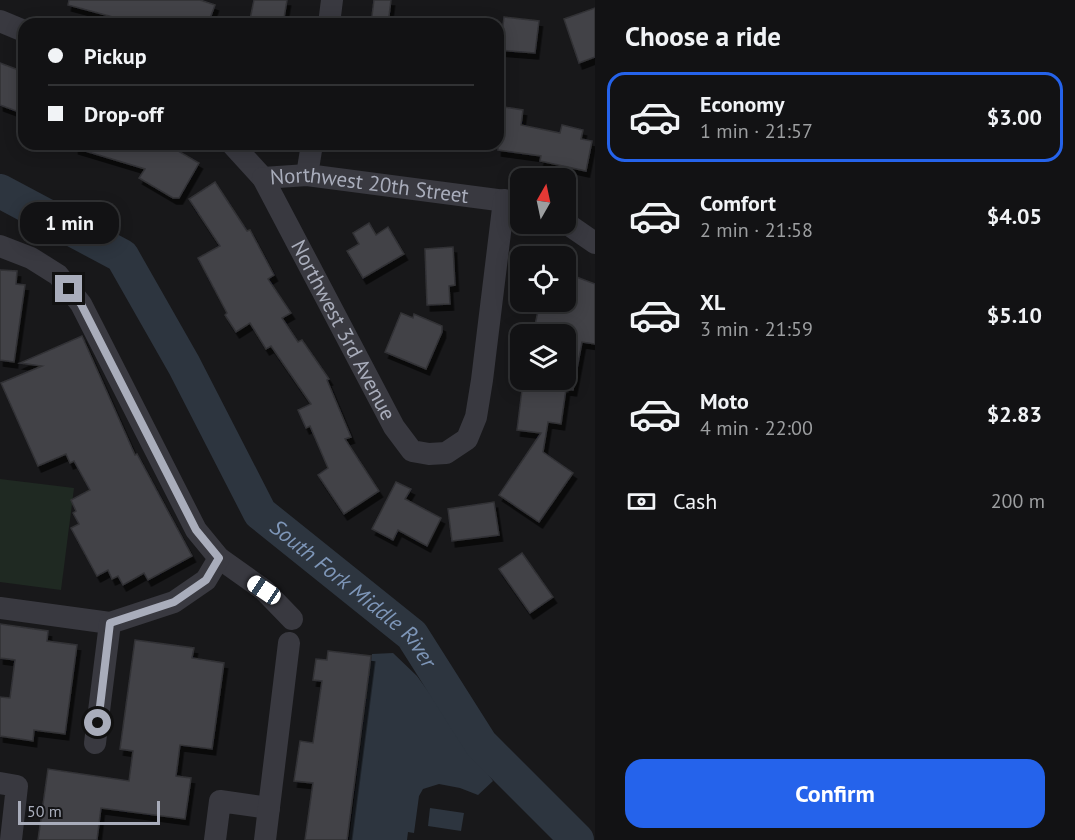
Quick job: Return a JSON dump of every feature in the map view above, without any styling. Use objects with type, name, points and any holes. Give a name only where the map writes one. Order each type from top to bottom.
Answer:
[{"type":"street","points":[[329,18],[332,0]]},
{"type":"street","points":[[0,21],[18,28]]},
{"type":"street","name":"Northwest 20th Street","points":[[237,150],[263,178],[307,175],[510,202]]},
{"type":"street","points":[[307,175],[311,150]]},
{"type":"street","name":"Northwest 3rd Avenue","points":[[263,178],[394,427],[412,451],[429,454],[446,453],[466,439],[476,417],[510,213]]},
{"type":"street","points":[[576,230],[595,243]]},
{"type":"street","points":[[0,246],[31,258],[58,275],[81,304],[196,530],[219,558],[264,590],[292,620]]},
{"type":"street","points":[[0,608],[110,623],[174,602],[206,580],[219,558]]},
{"type":"street","points":[[96,743],[110,623]]},
{"type":"street","points":[[265,840],[289,643]]},
{"type":"street","points":[[8,834],[9,784]]},
{"type":"street","points":[[215,840],[220,801],[269,808]]},
{"type":"shaded area","points":[[0,479],[74,488],[61,590],[0,582]]},
{"type":"shaded area","points":[[393,653],[417,676],[493,781],[478,795],[460,788],[439,784],[423,789],[419,796],[414,833],[408,832],[407,840],[349,840],[372,654]]},
{"type":"shaded area","points":[[430,808],[464,813],[461,831],[428,826]]},
{"type":"building","points":[[69,0],[200,0],[215,5],[210,18],[117,18],[68,5]]},
{"type":"building","points":[[254,0],[287,0],[284,18],[250,18]]},
{"type":"building","points":[[374,0],[391,0],[389,18],[372,18]]},
{"type":"building","points":[[595,8],[595,57],[579,63],[564,19]]},
{"type":"building","points":[[504,18],[539,21],[535,53],[504,50]]},
{"type":"building","points":[[0,63],[18,70],[18,112],[0,105]]},
{"type":"building","points":[[504,107],[523,110],[521,125],[560,133],[562,125],[583,130],[581,139],[592,141],[586,171],[540,161],[541,156],[498,150],[504,150]]},
{"type":"building","points":[[82,150],[176,150],[199,163],[179,198],[173,198],[139,178],[145,169]]},
{"type":"building","points":[[215,182],[247,231],[250,230],[274,275],[268,279],[291,313],[282,318],[298,342],[302,340],[329,379],[327,380],[351,437],[345,439],[379,491],[344,514],[318,475],[328,468],[310,426],[306,428],[298,410],[311,404],[271,346],[266,349],[250,323],[236,332],[225,315],[227,313],[198,258],[220,246],[189,199]]},
{"type":"building","points":[[369,223],[376,235],[388,227],[404,254],[363,278],[347,251],[359,244],[353,233]]},
{"type":"building","points":[[453,247],[455,285],[449,286],[450,304],[427,305],[425,249]]},
{"type":"building","points":[[0,270],[17,271],[16,284],[25,285],[14,362],[0,360]]},
{"type":"building","points":[[576,277],[595,284],[595,344],[582,342],[576,374],[576,324],[535,324],[538,312],[576,312]]},
{"type":"building","points":[[401,313],[413,318],[414,314],[442,326],[442,332],[426,369],[385,352]]},
{"type":"building","points":[[82,336],[135,455],[137,454],[192,556],[148,580],[144,573],[123,585],[118,576],[112,579],[108,570],[97,576],[71,528],[79,524],[73,513],[76,511],[71,500],[90,490],[74,461],[70,463],[66,454],[38,466],[1,383],[42,366],[20,363]]},
{"type":"building","points":[[522,390],[566,390],[561,424],[548,422],[543,452],[573,473],[539,522],[499,495],[541,433],[517,430]]},
{"type":"building","points":[[396,482],[411,489],[405,499],[441,518],[427,546],[398,530],[393,540],[372,529]]},
{"type":"building","points":[[494,502],[499,535],[452,541],[448,509]]},
{"type":"building","points":[[522,553],[553,597],[530,613],[499,569]]},
{"type":"building","points":[[0,624],[48,631],[47,641],[77,645],[65,734],[34,730],[33,741],[0,736],[0,697],[10,698],[15,660],[0,658]]},
{"type":"building","points":[[135,640],[194,648],[192,658],[224,663],[212,749],[180,745],[176,776],[191,778],[185,819],[101,808],[97,840],[38,840],[48,769],[129,781],[133,751],[120,749]]},
{"type":"building","points":[[328,651],[371,656],[347,840],[305,840],[313,783],[294,781],[300,741],[313,743],[322,681],[313,680],[316,659],[327,660]]},
{"type":"waterway","name":"South Fork Middle River","points":[[0,191],[122,256],[184,365],[260,513],[412,635],[481,744],[577,840]]},
{"type":"route","points":[[69,289],[81,304],[196,530],[219,558],[206,580],[174,602],[110,623],[98,723]]}]
